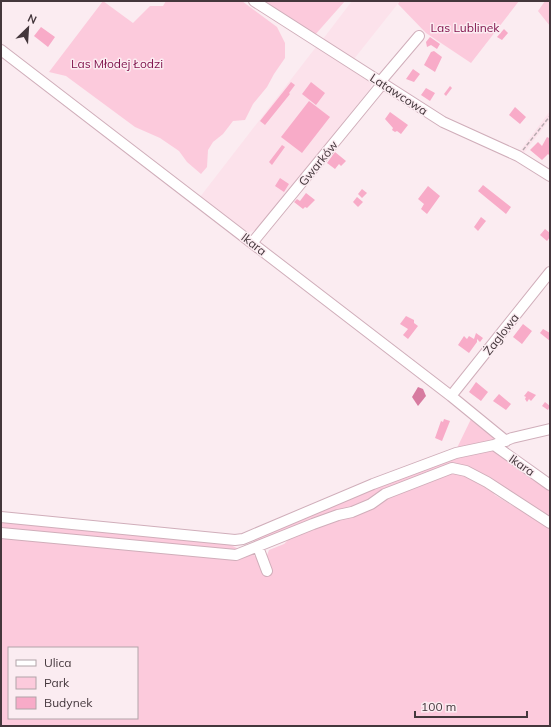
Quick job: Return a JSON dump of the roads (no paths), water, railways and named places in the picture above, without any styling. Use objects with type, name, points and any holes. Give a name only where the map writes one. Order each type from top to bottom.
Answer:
[{"type":"street","name":"Latawcowa","points":[[254,1],[443,122],[518,156],[550,176]]},
{"type":"street","name":"Gwarków","points":[[252,243],[419,36]]},
{"type":"street","name":"Ikara","points":[[1,50],[451,396],[506,441]]},
{"type":"street","name":"Żaglowa","points":[[451,396],[550,272]]},
{"type":"street","points":[[1,517],[243,540],[373,484],[456,454],[550,429]]},
{"type":"street","name":"Ikara","points":[[494,445],[550,485]]},
{"type":"street","points":[[1,533],[239,555],[334,516],[352,512],[372,504],[392,492],[452,468],[466,471],[487,482],[550,523]]},
{"type":"street","points":[[243,540],[253,549],[267,571]]},
{"type":"park label","name":"Las Lublinek","points":[[465,27]]},
{"type":"park label","name":"Las Młodej Łodzi","points":[[117,63]]}]
